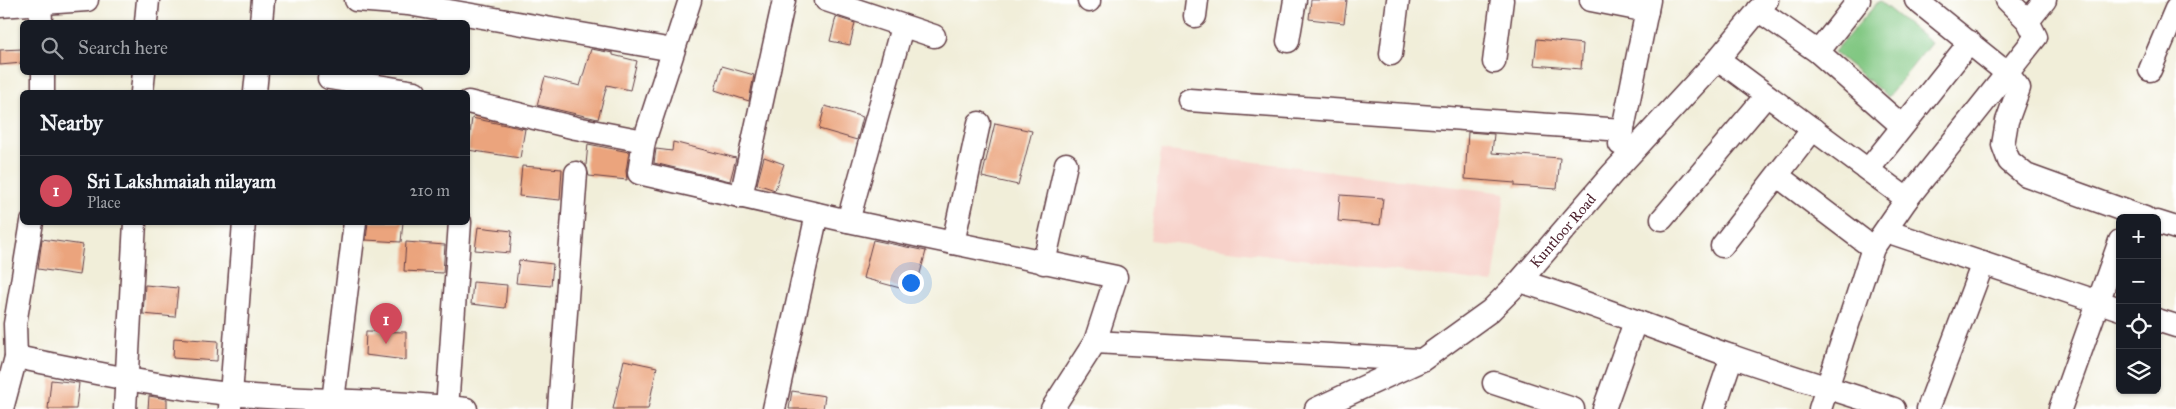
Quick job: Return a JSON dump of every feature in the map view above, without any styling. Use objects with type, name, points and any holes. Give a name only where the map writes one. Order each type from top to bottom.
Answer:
[{"type":"street","points":[[0,6],[40,9],[87,0]]},
{"type":"street","points":[[146,20],[148,0]]},
{"type":"street","points":[[261,20],[263,0]]},
{"type":"street","points":[[356,0],[490,9],[673,50]]},
{"type":"street","points":[[690,0],[644,141],[639,173],[848,221],[1116,277],[1095,342],[1052,409]]},
{"type":"street","points":[[741,197],[784,0]]},
{"type":"street","points":[[826,0],[902,27],[934,36]]},
{"type":"street","points":[[1288,41],[1295,0]]},
{"type":"street","points":[[1391,54],[1398,0]]},
{"type":"street","points":[[1494,62],[1502,0]]},
{"type":"street","points":[[1591,0],[1648,5],[1623,130],[1612,174]]},
{"type":"street","points":[[1818,52],[1859,0]]},
{"type":"street","points":[[1916,0],[2008,74],[2019,88],[2007,121],[2004,145],[2009,161],[2026,174],[2130,214]]},
{"type":"street","points":[[1820,409],[1880,239],[1907,199],[2036,37],[2028,21],[2007,0]]},
{"type":"street","points":[[2028,21],[2046,0]]},
{"type":"street","points":[[1762,5],[1902,126]]},
{"type":"street","name":"Kuntloor Road","points":[[1316,409],[1422,360],[1490,311],[1520,281],[1612,174],[1718,59],[1762,5]]},
{"type":"street","points":[[2150,70],[2171,35],[2176,9]]},
{"type":"street","points":[[848,221],[902,27]]},
{"type":"street","points":[[1868,170],[1970,42]]},
{"type":"street","points":[[1718,59],[1907,199]]},
{"type":"street","points":[[43,75],[44,90]]},
{"type":"street","points":[[142,90],[144,75]]},
{"type":"street","points":[[255,90],[257,75]]},
{"type":"street","points":[[329,78],[403,90]]},
{"type":"street","points":[[1662,219],[1766,96]]},
{"type":"street","points":[[1189,100],[1623,130]]},
{"type":"street","points":[[470,102],[576,128],[644,141]]},
{"type":"street","points":[[953,243],[979,123]]},
{"type":"street","points":[[1722,246],[1813,129]]},
{"type":"street","points":[[1044,263],[1066,164]]},
{"type":"street","points":[[559,409],[576,172]]},
{"type":"street","points":[[1778,176],[1880,239],[1983,263],[2116,308]]},
{"type":"street","points":[[774,409],[817,214]]},
{"type":"street","points":[[2161,223],[2176,228]]},
{"type":"street","points":[[2,409],[16,357],[7,322],[31,225]]},
{"type":"street","points":[[125,409],[135,225]]},
{"type":"street","points":[[230,402],[244,225]]},
{"type":"street","points":[[332,404],[355,225]]},
{"type":"street","points":[[16,357],[126,378],[230,402],[453,408],[460,225]]},
{"type":"street","points":[[2060,409],[2116,252]]},
{"type":"street","points":[[1928,409],[1983,263]]},
{"type":"street","points":[[1520,281],[1582,300],[1635,322],[1732,356],[1894,409]]},
{"type":"street","points":[[2161,321],[2176,326]]},
{"type":"street","points":[[1604,409],[1635,322]]},
{"type":"street","points":[[1095,342],[1422,360]]},
{"type":"street","points":[[1714,409],[1732,356]]},
{"type":"street","points":[[1494,383],[1573,409]]},
{"type":"shaded area","points":[[1161,150],[1505,193],[1493,283],[1150,240]]},
{"type":"green space","points":[[1879,1],[1931,43],[1888,97],[1834,52]]},
{"type":"building","points":[[1311,0],[1347,0],[1344,23],[1309,19]]},
{"type":"building","points":[[836,17],[855,23],[850,45],[830,41]]},
{"type":"building","points":[[1537,39],[1583,44],[1581,69],[1534,65]]},
{"type":"building","points":[[20,49],[20,63],[0,65],[0,50]]},
{"type":"building","points":[[591,49],[613,53],[613,55],[637,61],[630,90],[607,85],[598,119],[537,105],[545,77],[580,86]]},
{"type":"building","points":[[722,66],[754,75],[749,101],[715,90]]},
{"type":"building","points":[[825,106],[863,117],[857,140],[819,129]]},
{"type":"building","points":[[472,118],[525,129],[520,158],[470,150]]},
{"type":"building","points":[[995,123],[1032,131],[1018,185],[982,177]]},
{"type":"building","points":[[1468,132],[1494,134],[1492,153],[1560,158],[1557,189],[1515,186],[1515,183],[1465,179]]},
{"type":"building","points":[[673,142],[736,158],[730,181],[654,163],[656,149],[672,151]]},
{"type":"building","points":[[588,144],[629,152],[626,171],[627,180],[589,176],[586,165]]},
{"type":"building","points":[[764,157],[784,164],[775,190],[757,184]]},
{"type":"building","points":[[522,166],[562,169],[560,200],[519,196]]},
{"type":"building","points":[[1340,195],[1383,198],[1380,225],[1338,221]]},
{"type":"building","points":[[368,225],[403,225],[401,242],[366,240]]},
{"type":"building","points":[[478,227],[512,231],[510,253],[475,250]]},
{"type":"building","points":[[42,239],[83,245],[79,275],[38,269]]},
{"type":"building","points":[[873,240],[926,251],[915,292],[863,278]]},
{"type":"building","points":[[406,242],[445,245],[443,273],[404,271]]},
{"type":"building","points":[[519,260],[553,264],[551,286],[516,283]]},
{"type":"building","points":[[473,282],[507,285],[505,308],[471,304]]},
{"type":"building","points":[[145,285],[178,288],[175,317],[143,314]]},
{"type":"building","points":[[366,331],[406,332],[406,360],[365,355]]},
{"type":"building","points":[[174,338],[218,341],[217,361],[173,358]]},
{"type":"building","points":[[624,360],[657,367],[648,409],[613,409]]},
{"type":"building","points":[[51,380],[79,383],[76,409],[48,409]]},
{"type":"building","points":[[792,391],[825,396],[823,409],[789,409]]},
{"type":"building","points":[[149,396],[167,399],[167,409],[148,409]]},
{"type":"place","name":"Sri Lakshmaiah nilayam","points":[[386,344]]}]
